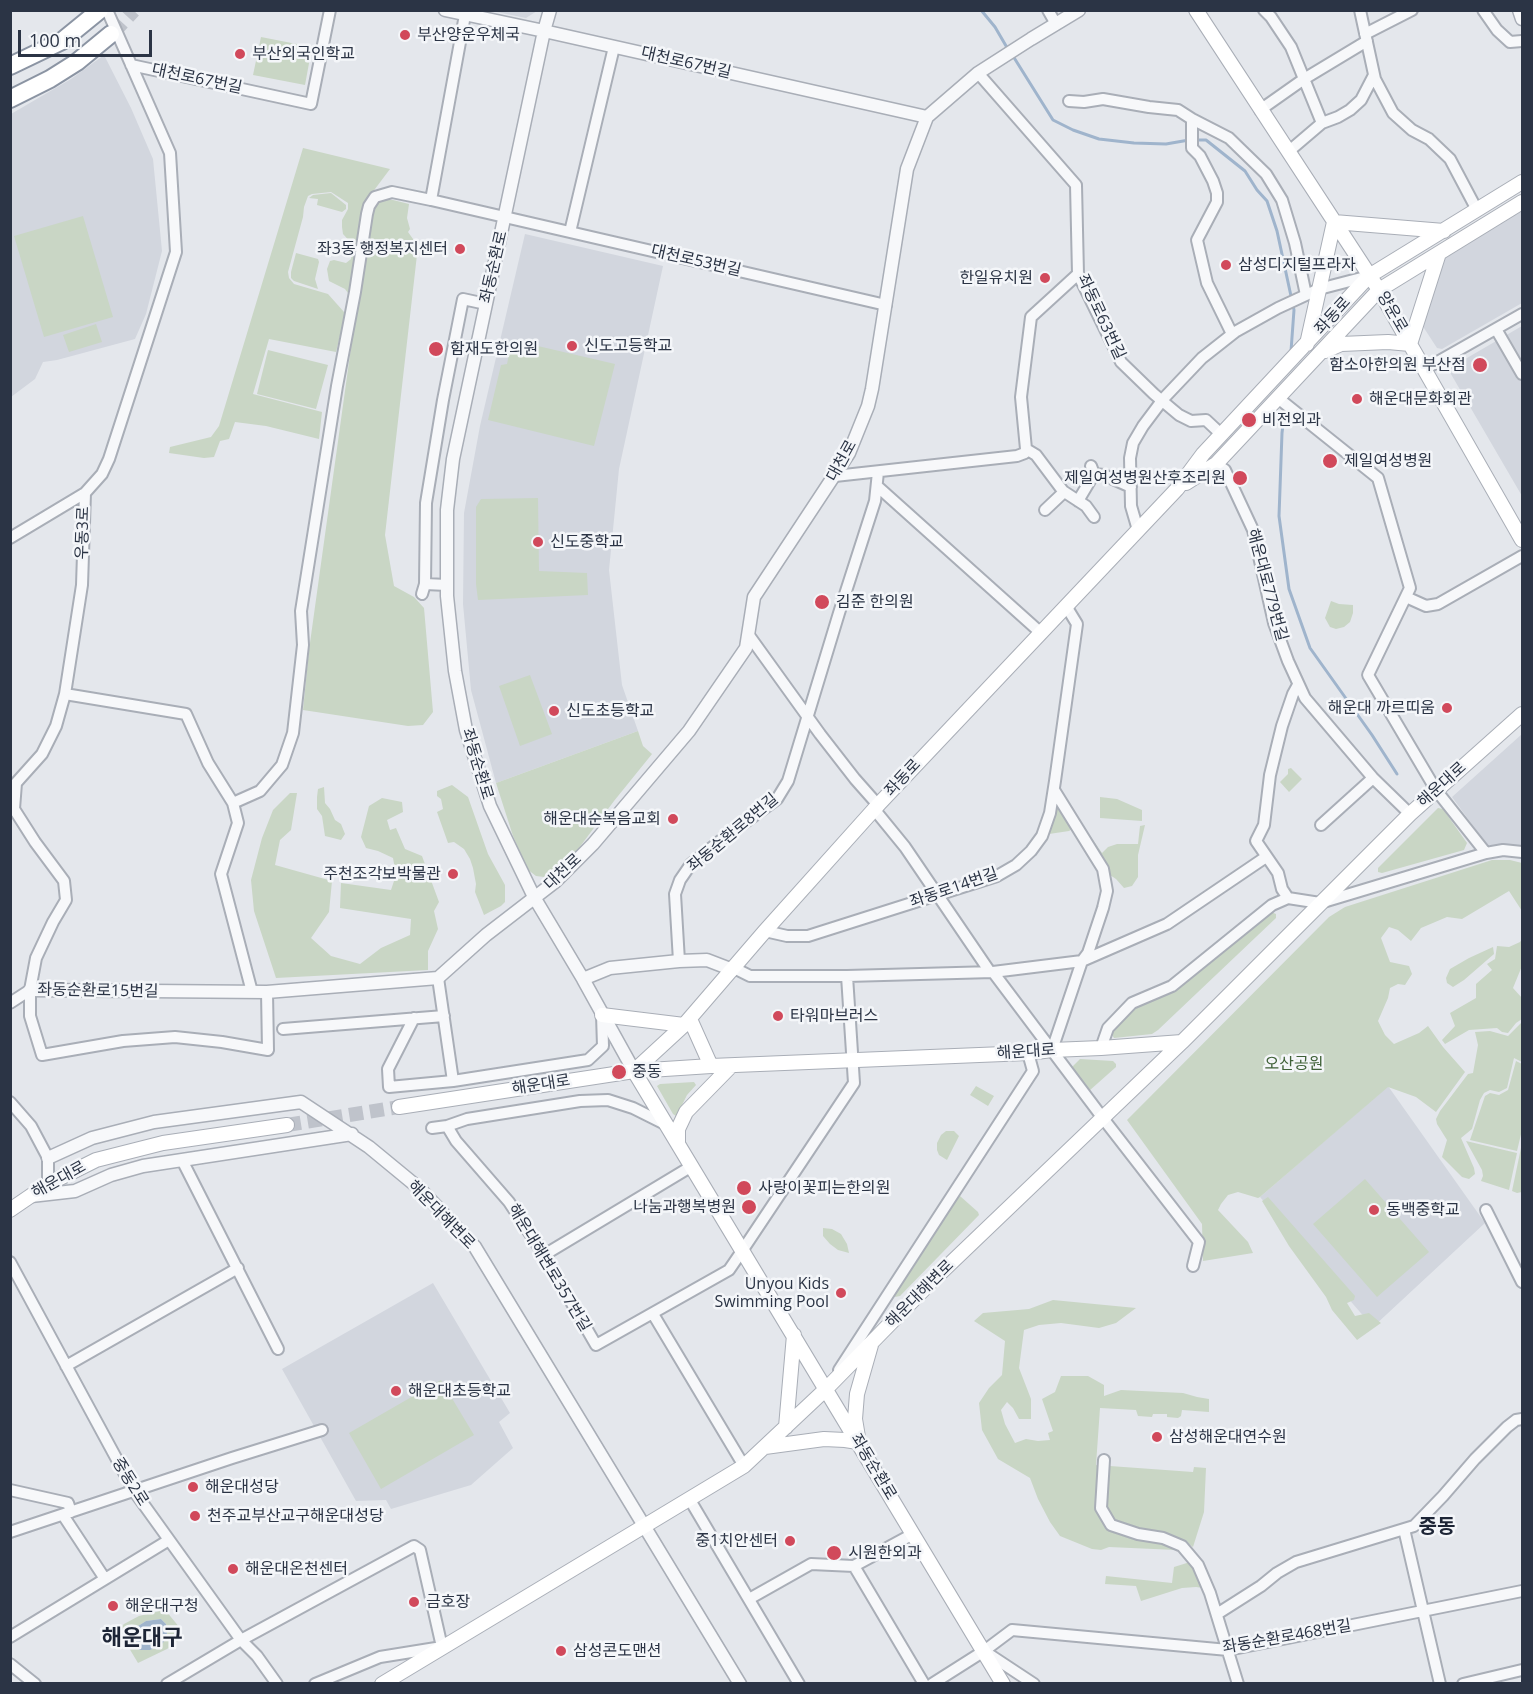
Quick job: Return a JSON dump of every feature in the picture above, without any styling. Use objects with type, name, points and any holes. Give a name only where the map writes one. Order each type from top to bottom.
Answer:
[{"type":"highway","points":[[10,66],[62,41],[100,10]]},
{"type":"highway","points":[[10,99],[50,79],[77,62],[111,34]]},
{"type":"main road","name":"양운로","points":[[1196,10],[1379,290],[1522,540]]},
{"type":"main road","name":"좌동로","points":[[634,1071],[687,1022],[876,807],[1177,489],[1203,454],[1369,276],[1522,182]]},
{"type":"main road","name":"좌동로","points":[[1177,489],[1216,464],[1379,290],[1522,202]]},
{"type":"main road","points":[[1306,345],[1334,222],[1444,231]]},
{"type":"main road","points":[[1318,355],[1341,344],[1388,342],[1410,344],[1439,253]]},
{"type":"main road","name":"해운대로","points":[[399,1107],[634,1071],[1028,1053],[1182,1041],[1410,814],[1522,714]]},
{"type":"main road","points":[[602,1015],[687,1022],[711,1066]]},
{"type":"main road","name":"해운대해변로","points":[[382,1683],[744,1466],[826,1389],[930,1283],[1182,1041]]},
{"type":"main road","points":[[678,1144],[678,1129],[686,1112],[731,1066]]},
{"type":"main road","name":"좌동순환로","points":[[634,1071],[1003,1683]]},
{"type":"main road","name":"해운대로","points":[[10,1210],[48,1184],[96,1161],[163,1143],[288,1125]]},
{"type":"main road","points":[[786,1427],[794,1335]]},
{"type":"main road","points":[[765,1447],[824,1439],[858,1443],[855,1419],[857,1394],[872,1343]]},
{"type":"street","name":"우동3로","points":[[30,990],[36,958],[66,900],[64,881],[14,809],[16,783],[42,754],[56,726],[64,694],[82,585],[84,493],[102,474],[109,459],[176,252],[170,153],[107,10]]},
{"type":"street","name":"대천로67번길","points":[[131,65],[311,104],[330,10]]},
{"type":"street","name":"대천로67번길","points":[[445,10],[927,117]]},
{"type":"street","name":"좌동순환로","points":[[550,10],[453,459],[447,510],[447,585],[455,670],[466,730],[490,806],[534,897],[634,1071]]},
{"type":"street","points":[[1048,10],[1056,24]]},
{"type":"street","name":"대천로","points":[[534,897],[556,881],[593,844],[689,731],[746,648],[754,597],[803,521],[836,476],[849,453],[868,406],[872,389],[907,169],[927,117],[978,73],[1079,10]]},
{"type":"street","points":[[1359,10],[1374,75],[1393,113],[1412,130],[1429,139],[1450,159],[1477,210]]},
{"type":"street","points":[[1260,110],[1366,38],[1412,10]]},
{"type":"street","points":[[1483,10],[1497,30],[1510,42],[1522,41]]},
{"type":"street","points":[[1519,10],[1522,19]]},
{"type":"street","points":[[1269,12],[1291,47],[1322,123]]},
{"type":"street","points":[[431,200],[465,15]]},
{"type":"street","points":[[570,231],[614,47]]},
{"type":"street","name":"좌동로63번길","points":[[978,73],[1076,185],[1078,274],[1121,362],[1179,415],[1191,421],[1206,420],[1222,435]]},
{"type":"street","points":[[1288,152],[1322,123],[1350,110],[1361,100],[1374,75]]},
{"type":"street","points":[[1069,101],[1084,102],[1103,99],[1149,108],[1171,108],[1229,138],[1266,174],[1281,200],[1295,243],[1306,295]]},
{"type":"street","points":[[1192,119],[1192,148],[1200,156],[1217,193],[1217,202],[1197,240],[1207,283],[1232,334]]},
{"type":"street","name":"좌동순환로","points":[[233,803],[260,791],[282,765],[293,733],[303,645],[301,611],[369,206],[375,197],[392,192],[505,217]]},
{"type":"street","name":"대천로53번길","points":[[505,217],[886,305]]},
{"type":"street","points":[[836,476],[1017,456],[1025,453],[1021,397],[1031,317],[1078,274]]},
{"type":"street","points":[[1138,530],[1131,506],[1130,458],[1133,443],[1162,400],[1202,358],[1232,334],[1278,308],[1319,289],[1369,276]]},
{"type":"street","points":[[447,585],[423,589],[426,503],[463,299],[486,304]]},
{"type":"street","points":[[1425,369],[1522,314]]},
{"type":"street","points":[[1496,329],[1522,375]]},
{"type":"street","points":[[1274,403],[1299,415],[1378,478],[1410,588],[1368,675],[1436,790],[1486,853]]},
{"type":"street","points":[[1026,449],[1036,455],[1064,492],[1086,506],[1095,517]]},
{"type":"street","name":"해운대로779번길","points":[[1216,464],[1225,470],[1253,530],[1274,622],[1299,686],[1314,710],[1373,778],[1410,814]]},
{"type":"street","points":[[1078,501],[1093,470],[1131,487]]},
{"type":"street","name":"좌동순환로8번길","points":[[679,961],[675,894],[680,880],[691,864],[777,799],[788,782],[875,501],[878,472]]},
{"type":"street","points":[[878,486],[1041,633]]},
{"type":"street","points":[[1045,510],[1064,492]]},
{"type":"street","points":[[10,538],[84,493]]},
{"type":"street","points":[[1406,597],[1426,606],[1438,604],[1522,556]]},
{"type":"street","name":"좌동로14번길","points":[[765,931],[787,936],[808,936],[997,876],[1016,865],[1031,851],[1042,836],[1050,813],[1054,790],[1077,624],[1066,606]]},
{"type":"street","points":[[748,634],[905,847],[992,972],[1199,1242],[1193,1266]]},
{"type":"street","points":[[1288,898],[1281,889],[1278,873],[1256,841],[1264,825],[1270,775],[1282,726],[1293,693],[1299,686]]},
{"type":"street","points":[[64,694],[186,714],[208,763],[233,803],[238,823],[221,874],[252,992]]},
{"type":"street","points":[[1321,825],[1373,778]]},
{"type":"street","points":[[1052,1050],[1082,961],[1088,953],[1107,891],[1103,869],[1054,790]]},
{"type":"street","points":[[1101,1048],[1108,1028],[1132,1003],[1172,986],[1272,905],[1288,898],[1320,903],[1486,853],[1503,850],[1522,852]]},
{"type":"street","points":[[583,979],[610,968],[679,961],[707,960],[750,976],[847,976],[992,972],[1082,961],[1167,924],[1266,857]]},
{"type":"street","points":[[453,1081],[438,978],[486,935],[534,897]]},
{"type":"street","points":[[744,1466],[653,1314],[729,1270],[854,1083],[847,976]]},
{"type":"street","name":"좌동순환로15번길","points":[[267,992],[268,1050],[175,1037],[123,1041],[42,1055],[30,1016],[30,990],[267,992],[438,978]]},
{"type":"street","points":[[10,1003],[30,990]]},
{"type":"street","points":[[414,1018],[388,1069],[389,1087],[453,1081],[588,1060],[603,1046],[602,1015]]},
{"type":"street","points":[[283,1029],[444,1016]]},
{"type":"street","points":[[826,1389],[1033,1071],[1028,1053]]},
{"type":"street","points":[[432,1128],[467,1119],[580,1101],[608,1100],[633,1108],[667,1125]]},
{"type":"street","points":[[10,1101],[31,1126],[48,1158],[48,1184]]},
{"type":"street","name":"해운대해변로","points":[[48,1158],[92,1138],[154,1122],[301,1102],[352,1134],[420,1189],[474,1247],[740,1683]]},
{"type":"street","name":"해운대해변로357번길","points":[[447,1126],[456,1141],[509,1202],[544,1255],[596,1345],[653,1314]]},
{"type":"street","points":[[30,1196],[75,1191],[111,1175],[143,1166],[352,1134]]},
{"type":"street","points":[[182,1160],[278,1349]]},
{"type":"street","points":[[544,1255],[692,1166]]},
{"type":"street","points":[[1486,1210],[1522,1282]]},
{"type":"street","name":"중동2로","points":[[10,1262],[134,1491],[241,1640],[257,1656],[277,1683]]},
{"type":"street","points":[[66,1366],[238,1268]]},
{"type":"street","points":[[1217,1614],[1296,1562],[1414,1526],[1507,1427],[1516,1420],[1522,1419]]},
{"type":"street","points":[[10,1532],[322,1430]]},
{"type":"street","points":[[1104,1460],[1101,1508],[1111,1525],[1138,1534],[1163,1538],[1182,1546],[1198,1565],[1210,1593],[1238,1683]]},
{"type":"street","points":[[10,1490],[68,1503],[67,1513],[105,1579]]},
{"type":"street","points":[[690,1500],[799,1683]]},
{"type":"street","points":[[1404,1529],[1440,1683]]},
{"type":"street","points":[[749,1599],[812,1564],[854,1566],[913,1534]]},
{"type":"street","points":[[10,1637],[169,1540]]},
{"type":"street","points":[[170,1683],[241,1640],[414,1546],[420,1550],[442,1647]]},
{"type":"street","points":[[854,1566],[924,1683]]},
{"type":"street","name":"좌동순환로468번길","points":[[932,1683],[984,1651],[1012,1630],[1227,1650],[1522,1591]]},
{"type":"street","name":"해운대해변로","points":[[315,1683],[380,1657],[442,1647]]},
{"type":"street","points":[[984,1651],[1034,1683]]},
{"type":"street","points":[[10,1664],[35,1683]]},
{"type":"street","points":[[1463,1683],[1522,1670]]},
{"type":"shaded area","points":[[492,11],[537,11],[526,18]]},
{"type":"shaded area","points":[[104,55],[131,108],[153,159],[162,251],[146,314],[135,339],[43,362],[35,379],[11,397],[11,114],[71,79]]},
{"type":"shaded area","points":[[1522,208],[1522,303],[1442,349],[1437,348],[1422,325],[1442,254]]},
{"type":"shaded area","points":[[525,234],[663,266],[619,469],[609,570],[622,685],[638,731],[496,783],[471,690],[463,604],[464,513],[480,426]]},
{"type":"shaded area","points":[[1522,326],[1522,496],[1448,369]]},
{"type":"shaded area","points":[[1522,734],[1522,845],[1487,845],[1452,797]]},
{"type":"shaded area","name":"동백중학교","points":[[1388,1086],[1485,1223],[1373,1327],[1260,1197]]},
{"type":"shaded area","name":"해운대초등학교","points":[[433,1283],[510,1413],[499,1422],[513,1448],[471,1485],[391,1509],[386,1500],[356,1501],[282,1369]]},
{"type":"green space","points":[[261,37],[312,47],[305,85],[253,75]]},
{"type":"green space","points":[[303,148],[390,169],[366,201],[351,291],[348,293],[329,281],[327,269],[330,261],[346,263],[351,259],[353,245],[343,234],[342,227],[348,203],[331,192],[308,196],[288,272],[289,278],[294,284],[328,294],[344,312],[336,352],[269,339],[253,394],[322,412],[319,439],[266,426],[235,422],[229,439],[220,441],[214,457],[204,458],[169,453],[170,447],[211,437],[219,426]]},
{"type":"green space","points":[[331,193],[346,205],[346,209],[342,212],[317,205],[318,199],[309,198],[313,195]]},
{"type":"green space","points":[[383,200],[409,204],[407,218],[410,229],[408,232],[418,246],[385,535],[394,586],[414,597],[424,608],[433,712],[423,725],[408,726],[303,710],[309,650],[369,218],[373,206]]},
{"type":"green space","points":[[83,216],[113,317],[44,337],[14,236]]},
{"type":"green space","points":[[296,253],[318,259],[315,279],[318,289],[291,278]]},
{"type":"green space","points":[[96,324],[102,342],[69,352],[63,335]]},
{"type":"green space","points":[[512,340],[615,364],[594,446],[488,420],[501,365],[507,364]]},
{"type":"green space","points":[[268,350],[328,365],[316,409],[257,394]]},
{"type":"green space","points":[[538,498],[539,571],[587,573],[588,595],[478,600],[476,507],[481,499]]},
{"type":"green space","points":[[1331,601],[1353,605],[1350,622],[1344,627],[1336,629],[1330,627],[1325,618]]},
{"type":"green space","points":[[530,675],[552,734],[520,746],[499,686]]},
{"type":"green space","points":[[638,731],[643,746],[652,754],[573,856],[544,877],[536,876],[527,869],[513,836],[496,783]]},
{"type":"green space","points":[[1291,768],[1302,779],[1289,792],[1280,782]]},
{"type":"green space","points":[[452,785],[468,797],[488,854],[505,885],[505,902],[484,915],[475,892],[476,884],[470,859],[464,849],[454,842],[448,843],[437,812],[443,809],[437,791]]},
{"type":"green space","points":[[324,787],[325,803],[335,820],[341,824],[345,834],[341,840],[325,836],[322,816],[317,809],[318,789]]},
{"type":"green space","points":[[290,793],[297,793],[291,830],[280,840],[275,865],[332,881],[329,912],[311,938],[331,956],[360,964],[381,948],[410,935],[411,919],[340,908],[341,883],[391,890],[396,875],[393,858],[366,848],[361,837],[369,806],[382,798],[402,802],[403,812],[387,820],[390,830],[396,828],[405,849],[422,856],[439,902],[434,911],[438,929],[428,951],[428,970],[276,978],[254,911],[251,880],[262,838],[273,810]]},
{"type":"green space","points":[[1100,797],[1117,799],[1142,810],[1142,821],[1100,818]]},
{"type":"green space","points":[[1059,808],[1072,829],[1049,834],[1056,810]]},
{"type":"green space","points":[[1438,808],[1443,809],[1467,843],[1464,850],[1382,873],[1378,872],[1378,868]]},
{"type":"green space","points":[[1145,825],[1138,855],[1138,877],[1132,886],[1124,888],[1107,873],[1089,839],[1091,837],[1102,853],[1108,847],[1117,844],[1138,844],[1140,826]]},
{"type":"green space","name":"오산공원","points":[[1492,860],[1522,863],[1522,911],[1509,891],[1462,919],[1447,917],[1421,928],[1411,941],[1398,930],[1389,927],[1381,938],[1390,962],[1409,966],[1412,974],[1405,985],[1398,984],[1390,988],[1378,1021],[1385,1035],[1394,1044],[1419,1033],[1428,1026],[1465,1072],[1436,1112],[1416,1097],[1388,1087],[1260,1197],[1238,1192],[1228,1195],[1218,1210],[1248,1242],[1253,1253],[1203,1261],[1202,1224],[1127,1120],[1329,917],[1345,907]]},
{"type":"green space","points":[[1271,912],[1276,914],[1276,918],[1158,1030],[1152,1034],[1114,1038],[1111,1033],[1116,1025],[1134,1007],[1174,990]]},
{"type":"green space","points":[[1522,939],[1522,966],[1513,988],[1522,998],[1522,1019],[1508,1033],[1497,1028],[1469,1030],[1445,1044],[1442,1040],[1455,1026],[1450,1013],[1476,998],[1476,984],[1492,970],[1487,964],[1495,959],[1497,946],[1509,947]]},
{"type":"green space","points":[[1493,947],[1494,954],[1464,980],[1453,987],[1447,983],[1446,978],[1450,969]]},
{"type":"green space","points":[[1522,1022],[1522,1062],[1514,1058],[1507,1088],[1499,1092],[1490,1090],[1484,1093],[1472,1129],[1461,1138],[1475,1174],[1469,1179],[1462,1177],[1442,1157],[1447,1140],[1436,1119],[1468,1074],[1473,1073],[1478,1045],[1475,1032],[1490,1031],[1508,1036]]},
{"type":"green space","points":[[1080,1059],[1113,1061],[1116,1067],[1089,1091],[1085,1090],[1070,1069]]},
{"type":"green space","points":[[1516,1061],[1522,1064],[1522,1130],[1517,1151],[1470,1140],[1485,1096],[1490,1093],[1499,1095],[1508,1090]]},
{"type":"green space","points":[[694,1082],[696,1085],[687,1095],[676,1116],[657,1086]]},
{"type":"green space","points":[[976,1086],[994,1096],[988,1106],[970,1095]]},
{"type":"green space","points":[[946,1131],[954,1131],[959,1136],[947,1160],[939,1155],[937,1150],[937,1143]]},
{"type":"green space","points":[[1466,1141],[1517,1153],[1509,1190],[1481,1181],[1482,1170]]},
{"type":"green space","points":[[1522,1143],[1522,1192],[1517,1193],[1512,1191]]},
{"type":"green space","points":[[1365,1179],[1429,1252],[1377,1297],[1313,1224]]},
{"type":"green space","points":[[957,1195],[979,1215],[900,1296],[895,1297],[893,1295]]},
{"type":"green space","points":[[1268,1197],[1355,1296],[1354,1300],[1347,1303],[1355,1316],[1369,1313],[1381,1323],[1357,1340],[1332,1310],[1326,1297],[1289,1246],[1262,1201]]},
{"type":"green space","points":[[823,1228],[832,1229],[841,1234],[849,1253],[838,1250],[830,1244],[823,1236]]},
{"type":"green space","points":[[1053,1300],[1136,1308],[1116,1323],[1099,1328],[1061,1323],[1039,1325],[1024,1330],[1019,1368],[1031,1399],[1031,1419],[1019,1419],[1007,1402],[1001,1410],[1015,1443],[1026,1439],[1050,1440],[1048,1433],[1053,1431],[1042,1399],[1055,1392],[1061,1376],[1088,1376],[1104,1385],[1104,1396],[1121,1390],[1183,1393],[1209,1399],[1209,1412],[1182,1410],[1178,1418],[1167,1417],[1167,1414],[1153,1414],[1152,1417],[1138,1416],[1136,1410],[1100,1408],[1096,1465],[1193,1472],[1194,1467],[1206,1468],[1204,1512],[1193,1547],[1185,1541],[1176,1550],[1109,1547],[1101,1550],[1092,1549],[1060,1536],[1038,1499],[1030,1478],[998,1459],[982,1430],[979,1403],[1002,1375],[1005,1341],[974,1321],[983,1313],[1029,1309]]},
{"type":"green space","points":[[441,1380],[474,1435],[381,1489],[349,1433]]},
{"type":"green space","points":[[1190,1562],[1203,1588],[1182,1588],[1141,1601],[1136,1586],[1105,1584],[1106,1576],[1172,1583],[1174,1567]]},
{"type":"green space","points":[[166,1611],[180,1628],[178,1641],[138,1663],[126,1643],[120,1641],[115,1633],[124,1624],[139,1616]],"holes":[[[161,1619],[166,1624],[165,1640],[136,1646],[135,1628],[146,1621]]]},
{"type":"water","points":[[161,1619],[166,1624],[167,1633],[162,1644],[150,1650],[139,1650],[133,1634],[135,1628],[146,1621]],"holes":[[[153,1629],[154,1634],[148,1642],[140,1643],[146,1630]]]},
{"type":"waterway","points":[[981,10],[995,27],[1009,51]]},
{"type":"waterway","points":[[1013,56],[1053,120],[1073,130],[1099,139],[1134,143],[1166,144],[1189,140]]},
{"type":"waterway","points":[[1195,140],[1206,140],[1245,171],[1267,201],[1277,231],[1294,310],[1291,351]]},
{"type":"waterway","points":[[1285,408],[1279,516],[1289,589],[1310,648],[1397,774]]},
{"type":"tunnel","points":[[111,34],[133,10]]},
{"type":"tunnel","points":[[287,1125],[399,1107]]},
{"type":"place","name":"부산양운우체국","points":[[405,35]]},
{"type":"place","name":"부산외국인학교","points":[[240,54]]},
{"type":"place","name":"좌3동 행정복지센터","points":[[460,249]]},
{"type":"place","name":"삼성디지털프라자","points":[[1226,265]]},
{"type":"place","name":"한일유치원","points":[[1045,278]]},
{"type":"place","name":"신도고등학교","points":[[572,346]]},
{"type":"place","name":"함재도한의원","points":[[436,349]]},
{"type":"place","name":"함소아한의원 부산점","points":[[1480,365]]},
{"type":"place","name":"해운대문화회관","points":[[1357,399]]},
{"type":"place","name":"비전외과","points":[[1249,420]]},
{"type":"place","name":"제일여성병원","points":[[1330,461]]},
{"type":"place","name":"제일여성병원산후조리원","points":[[1240,478]]},
{"type":"place","name":"신도중학교","points":[[538,542]]},
{"type":"place","name":"김준 한의원","points":[[822,602]]},
{"type":"place","name":"해운대 까르띠움","points":[[1447,708]]},
{"type":"place","name":"신도초등학교","points":[[554,711]]},
{"type":"place","name":"해운대순복음교회","points":[[673,819]]},
{"type":"place","name":"주천조각보박물관","points":[[453,874]]},
{"type":"place","name":"타워마브러스","points":[[778,1016]]},
{"type":"place","name":"중동","points":[[619,1072]]},
{"type":"place","name":"사랑이꽃피는한의원","points":[[744,1188]]},
{"type":"place","name":"나눔과행복병원","points":[[749,1207]]},
{"type":"place","name":"동백중학교","points":[[1374,1210]]},
{"type":"place","name":"Unyou Kids Swimming Pool","points":[[841,1293]]},
{"type":"place","name":"해운대초등학교","points":[[396,1391]]},
{"type":"place","name":"삼성해운대연수원","points":[[1157,1437]]},
{"type":"place","name":"해운대성당","points":[[193,1487]]},
{"type":"place","name":"천주교부산교구해운대성당","points":[[195,1516]]},
{"type":"place","name":"중1치안센터","points":[[790,1541]]},
{"type":"place","name":"시원한외과","points":[[834,1553]]},
{"type":"place","name":"해운대온천센터","points":[[233,1569]]},
{"type":"place","name":"금호장","points":[[414,1602]]},
{"type":"place","name":"해운대구청","points":[[113,1606]]},
{"type":"place","name":"삼성콘도맨션","points":[[561,1651]]},
{"type":"district","name":"중동","points":[[1437,1527]]},
{"type":"district","name":"해운대구","points":[[142,1639]]}]
